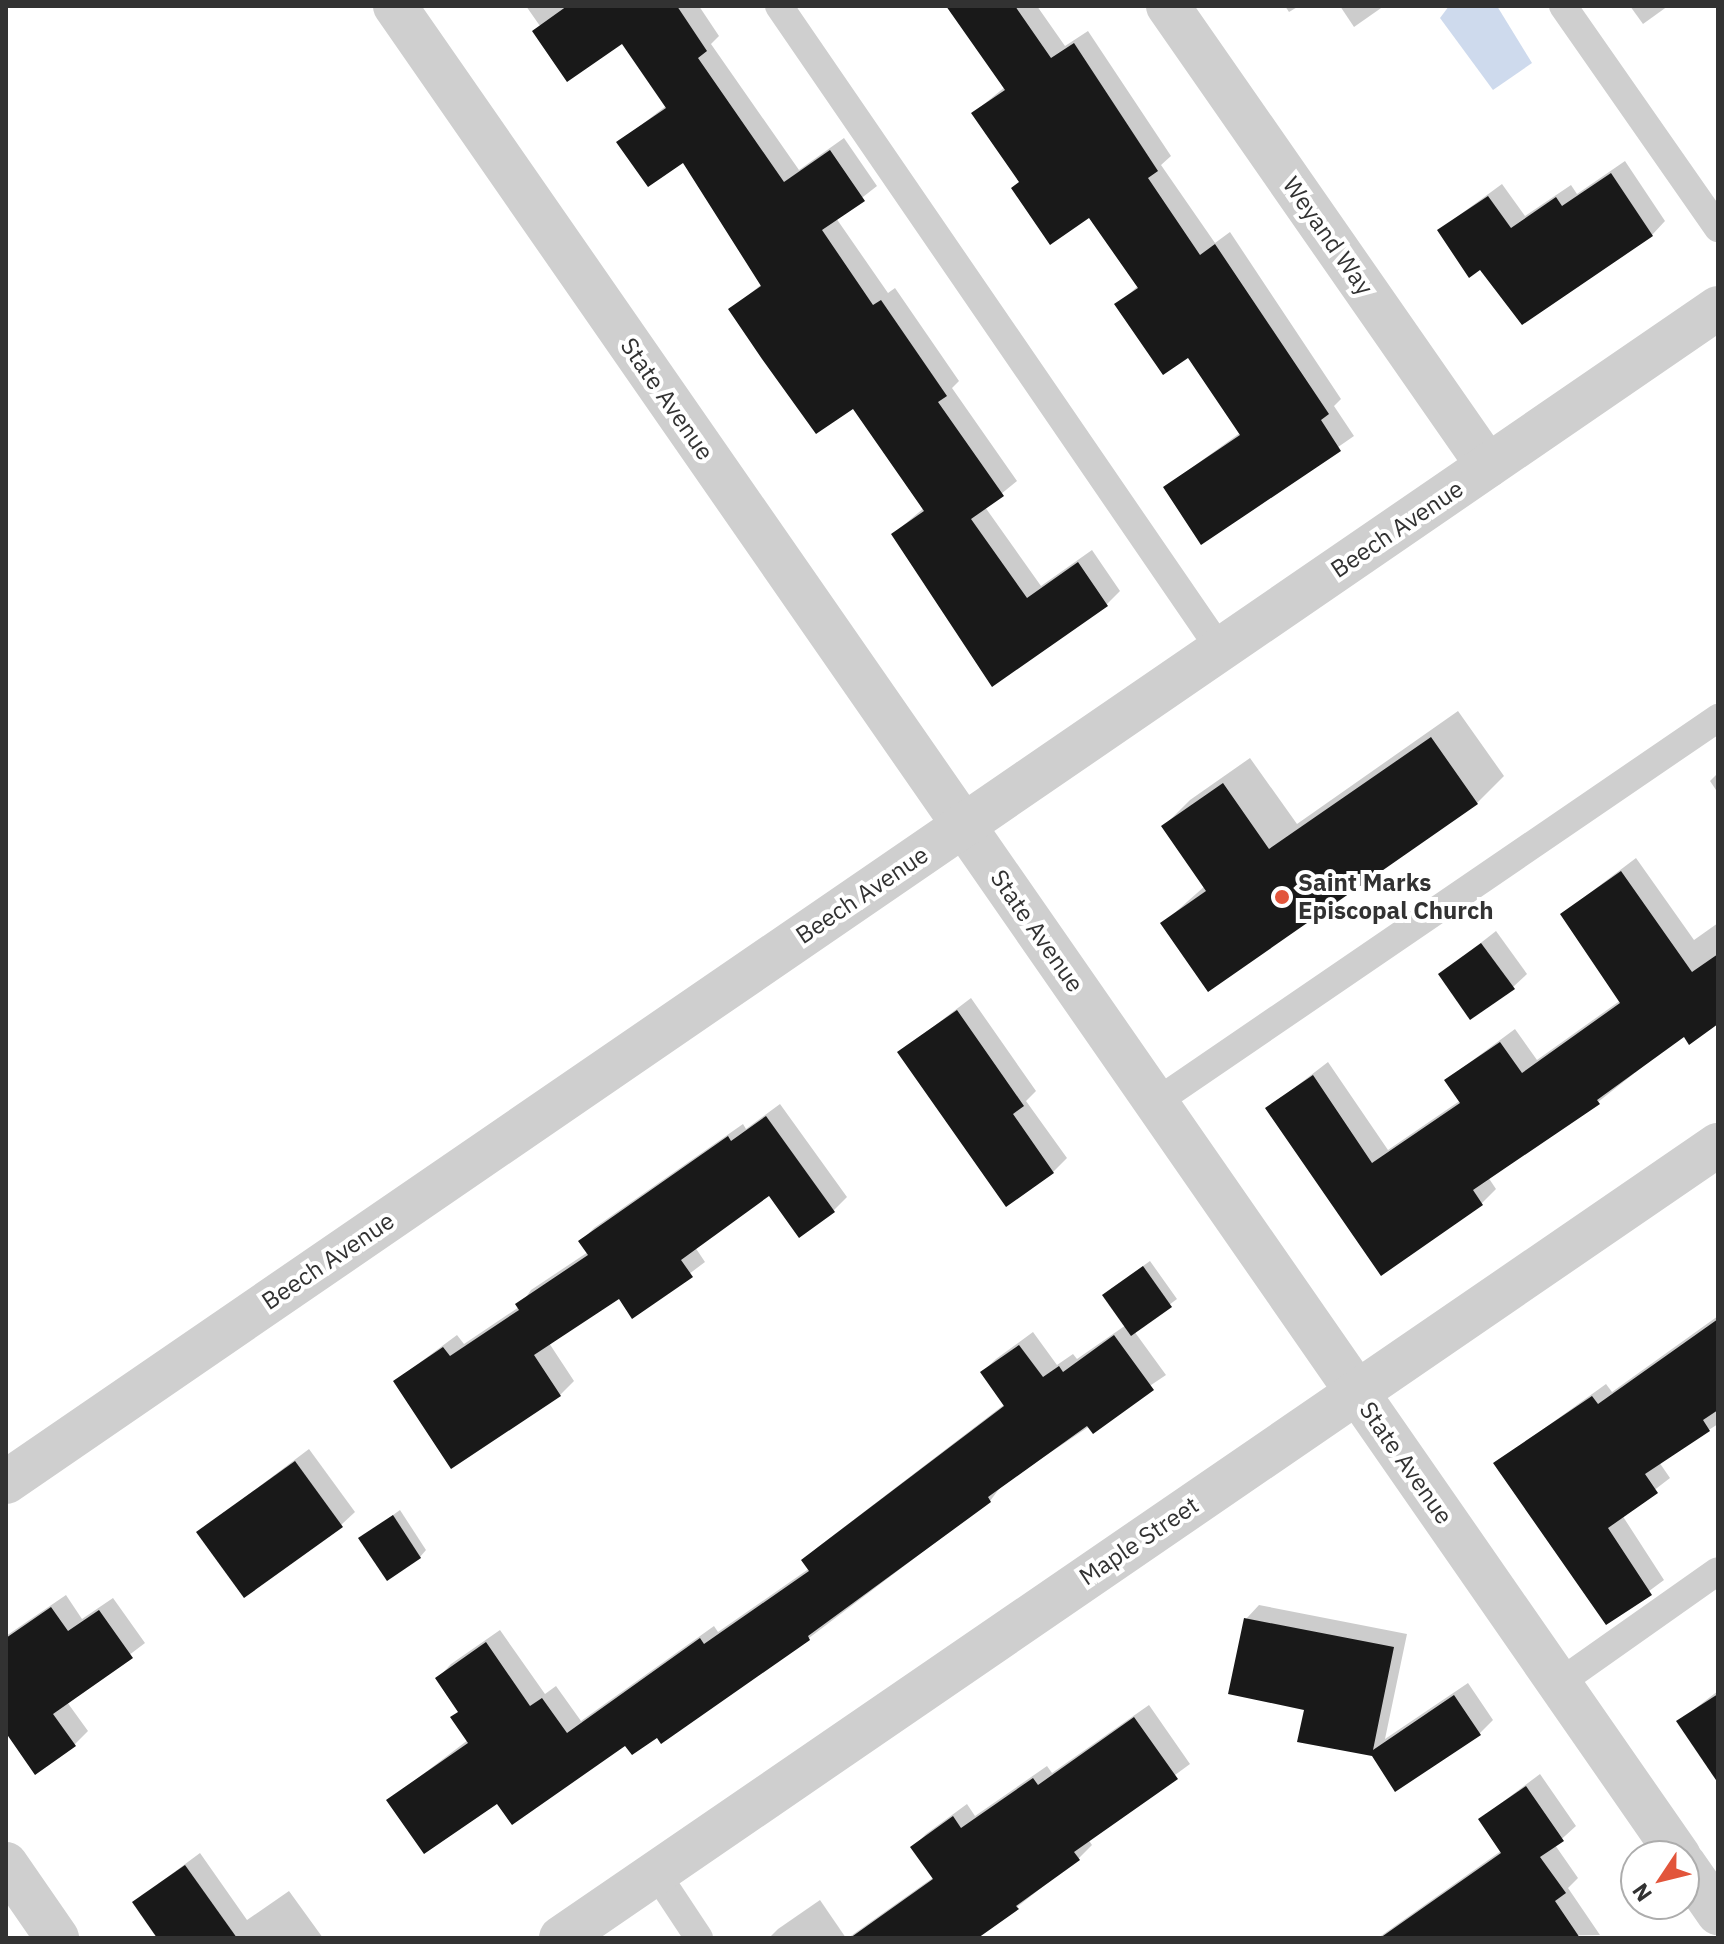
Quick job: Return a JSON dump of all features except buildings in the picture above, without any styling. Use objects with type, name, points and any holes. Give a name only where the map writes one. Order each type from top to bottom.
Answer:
[{"type":"street","name":"State Avenue","points":[[395,6],[1668,1840]]},
{"type":"street","name":"Weyand Way","points":[[1168,6],[1488,466]]},
{"type":"street","name":"Beech Avenue","points":[[6,1482],[1718,308]]},
{"type":"street","name":"Maple Street","points":[[561,1938],[1718,1145]]},
{"type":"street","points":[[6,1864],[57,1938]]},
{"type":"street","points":[[1700,1887],[1718,1913]]},
{"type":"lane","points":[[779,6],[1220,649]]},
{"type":"lane","points":[[1563,6],[1718,228]]},
{"type":"lane","points":[[1156,1102],[1718,718]]},
{"type":"lane","points":[[1559,1683],[1718,1571]]},
{"type":"lane","points":[[656,1873],[699,1938]]},
{"type":"water","points":[[1449,6],[1497,6],[1532,63],[1493,90],[1440,18]]},
{"type":"place","name":"Saint Marks Episcopal Church","points":[[1282,897]]}]
